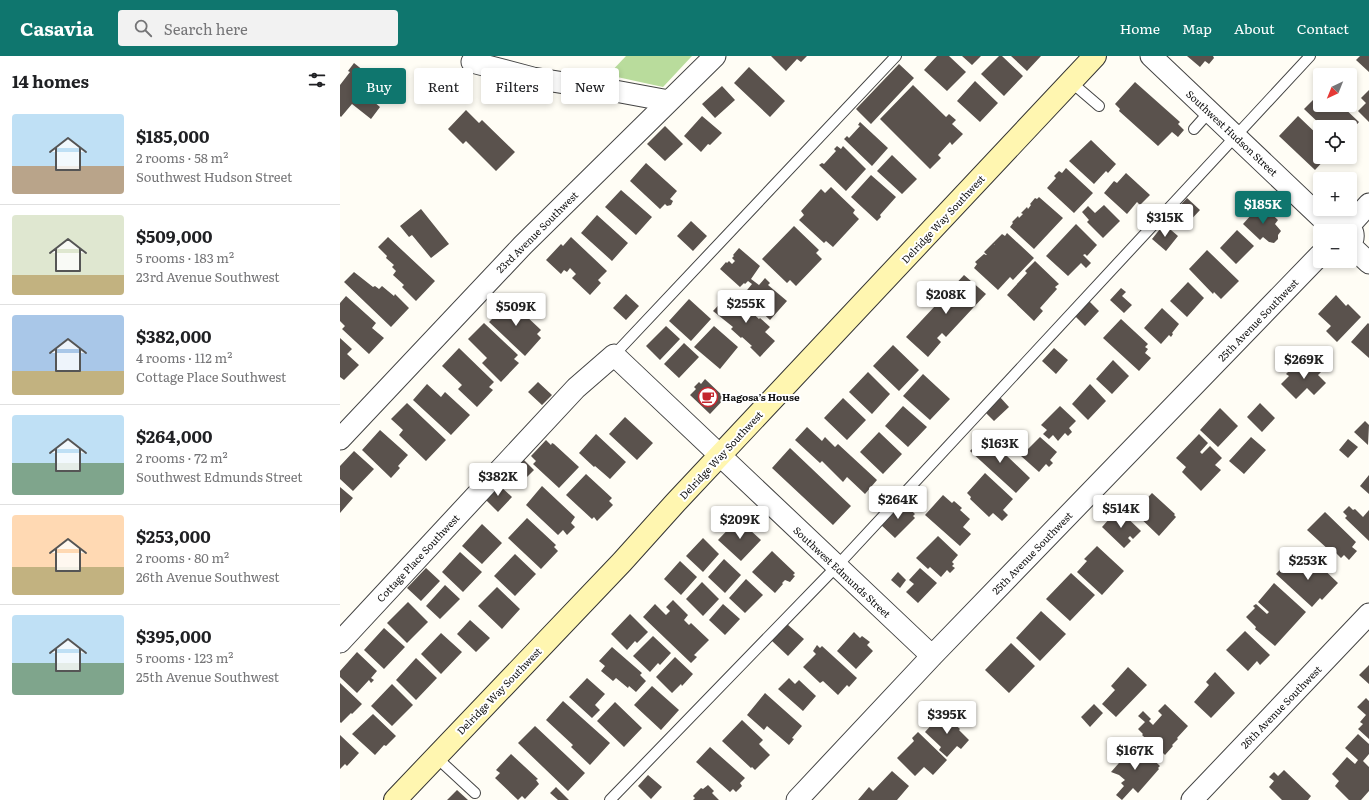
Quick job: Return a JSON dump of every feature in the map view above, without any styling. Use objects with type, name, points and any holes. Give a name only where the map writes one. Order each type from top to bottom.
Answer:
[{"type":"main road","name":"Delridge Way Southwest","points":[[395,800],[622,562],[1096,56]]},
{"type":"street","name":"Southwest Hudson Street","points":[[1151,56],[1330,224]]},
{"type":"street","name":"23rd Avenue Southwest","points":[[340,439],[523,245],[710,60]]},
{"type":"street","points":[[472,62],[500,62],[533,78],[669,101]]},
{"type":"street","points":[[1352,224],[1369,204]]},
{"type":"street","name":"Southwest Hudson Street","points":[[1357,251],[1369,263]]},
{"type":"street","name":"25th Avenue Southwest","points":[[797,800],[932,656],[1313,262]]},
{"type":"street","name":"Southwest Edmunds Street","points":[[614,355],[836,567],[932,656]]},
{"type":"street","name":"Cottage Place Southwest","points":[[340,642],[576,388],[614,355]]},
{"type":"street","name":"26th Avenue Southwest","points":[[1192,800],[1369,614]]},
{"type":"lane","points":[[614,355],[896,56]]},
{"type":"lane","points":[[610,800],[836,567],[1310,56]]},
{"type":"lane","points":[[1071,82],[1099,106]]},
{"type":"lane","points":[[1194,129],[1210,112]]},
{"type":"lane","points":[[436,756],[475,793]]},
{"type":"green space","points":[[626,56],[692,56],[663,87],[619,77],[619,68],[615,68]]},
{"type":"building","points":[[771,56],[807,56],[801,62],[797,59],[786,71]]},
{"type":"building","points":[[937,56],[949,56],[966,72],[947,91],[924,70]]},
{"type":"building","points":[[962,56],[981,56],[972,65]]},
{"type":"building","points":[[999,56],[1002,56],[1023,76],[1004,96],[981,74]]},
{"type":"building","points":[[1011,56],[1041,56],[1027,71]]},
{"type":"building","points":[[1187,56],[1213,56],[1214,58],[1209,64],[1205,61],[1200,67]]},
{"type":"building","points":[[1360,56],[1369,56],[1369,72],[1356,60]]},
{"type":"building","points":[[354,63],[360,68],[352,68],[352,104],[341,117],[340,85],[350,72],[348,71]]},
{"type":"building","points":[[899,64],[914,78],[871,124],[856,109]]},
{"type":"building","points":[[749,67],[785,101],[770,117],[734,83]]},
{"type":"building","points":[[975,81],[998,103],[980,122],[957,101]]},
{"type":"building","points":[[1135,82],[1180,122],[1178,124],[1184,130],[1178,137],[1172,132],[1158,146],[1119,111],[1120,109],[1115,104]]},
{"type":"building","points":[[913,85],[946,117],[949,114],[956,120],[952,124],[963,134],[952,145],[950,142],[938,155],[941,158],[930,169],[880,119]]},
{"type":"building","points":[[722,86],[735,100],[715,118],[702,104]]},
{"type":"building","points":[[1369,90],[1369,122],[1358,111],[1366,103],[1361,98]]},
{"type":"building","points":[[1313,100],[1313,112],[1348,112],[1357,120],[1316,120],[1304,109]]},
{"type":"building","points":[[352,104],[376,104],[380,107],[371,119]]},
{"type":"building","points":[[466,110],[479,123],[482,120],[515,152],[496,171],[466,141],[463,144],[448,129]]},
{"type":"building","points":[[702,116],[722,133],[710,145],[708,144],[701,152],[684,136]]},
{"type":"building","points":[[1298,116],[1313,130],[1313,164],[1321,164],[1315,170],[1279,136]]},
{"type":"building","points":[[860,122],[888,148],[872,166],[844,139],[847,136],[849,138],[860,126],[858,125]]},
{"type":"building","points":[[665,126],[683,144],[665,161],[647,144]]},
{"type":"building","points":[[1091,140],[1116,164],[1108,173],[1106,171],[1094,184],[1069,161]]},
{"type":"building","points":[[837,146],[841,149],[843,146],[866,169],[846,191],[819,165],[822,163],[824,164],[836,151],[834,149]]},
{"type":"building","points":[[892,155],[917,179],[902,194],[877,171]]},
{"type":"building","points":[[646,163],[677,191],[670,199],[673,201],[671,205],[667,206],[665,204],[660,209],[630,181]]},
{"type":"building","points":[[1066,168],[1093,193],[1074,213],[1047,188],[1056,178],[1054,176],[1059,171],[1062,173]]},
{"type":"building","points":[[1126,173],[1150,195],[1140,205],[1137,202],[1127,214],[1104,193],[1114,181],[1117,183]]},
{"type":"building","points":[[871,175],[896,197],[880,215],[881,217],[877,221],[851,197]]},
{"type":"building","points":[[831,187],[855,210],[853,213],[859,219],[833,247],[826,241],[824,243],[799,220],[804,215],[801,211],[821,189],[825,193]]},
{"type":"building","points":[[621,190],[652,217],[636,235],[605,207]]},
{"type":"building","points":[[1039,197],[1063,218],[1034,249],[1010,227],[1013,223],[1012,222],[1018,216],[1019,218],[1023,214],[1021,213],[1027,207],[1028,209],[1035,198],[1037,199]]},
{"type":"building","points":[[1187,198],[1200,210],[1186,225],[1173,213]]},
{"type":"building","points":[[1261,204],[1278,220],[1275,224],[1281,231],[1278,235],[1278,239],[1274,243],[1269,242],[1263,237],[1260,240],[1243,224]]},
{"type":"building","points":[[1104,205],[1120,221],[1103,238],[1087,222],[1089,220],[1082,212],[1088,206],[1095,213]]},
{"type":"building","points":[[421,209],[449,244],[431,258],[412,235],[409,237],[400,226]]},
{"type":"building","points":[[597,215],[628,243],[612,261],[581,233]]},
{"type":"building","points":[[691,221],[707,236],[693,251],[677,236]]},
{"type":"building","points":[[1076,224],[1097,245],[1087,256],[1085,254],[1083,255],[1091,263],[1086,268],[1081,263],[1068,276],[1046,256]]},
{"type":"building","points":[[1164,224],[1178,236],[1166,251],[1152,239]]},
{"type":"building","points":[[794,226],[819,250],[816,253],[822,259],[796,286],[790,280],[787,283],[762,259]]},
{"type":"building","points":[[1237,230],[1254,246],[1236,264],[1220,248]]},
{"type":"building","points":[[1007,233],[1034,258],[1013,280],[1010,277],[998,290],[974,268],[977,264],[975,262],[984,254],[987,255],[984,252],[1002,234],[1005,236]]},
{"type":"building","points":[[388,237],[435,281],[416,301],[402,287],[404,285],[393,275],[396,271],[392,267],[394,265],[386,258],[387,256],[378,247]]},
{"type":"building","points":[[571,237],[607,271],[598,280],[601,283],[590,295],[572,278],[576,274],[570,268],[567,272],[564,270],[561,274],[546,260],[561,244],[563,246]]},
{"type":"building","points":[[739,248],[760,266],[751,279],[759,285],[765,278],[770,283],[768,285],[787,301],[770,320],[743,295],[752,284],[748,281],[740,287],[720,269],[726,262],[727,263],[729,261],[732,264],[735,261],[732,258]]},
{"type":"building","points":[[1207,250],[1239,281],[1221,299],[1214,292],[1213,294],[1189,269]]},
{"type":"building","points":[[1035,261],[1059,284],[1055,287],[1057,289],[1040,308],[1043,311],[1034,321],[1007,295],[1027,273],[1025,271]]},
{"type":"building","points":[[354,272],[373,287],[375,286],[379,289],[382,286],[394,296],[395,294],[409,308],[391,327],[344,282]]},
{"type":"building","points":[[964,275],[986,294],[946,337],[942,333],[937,338],[941,342],[928,357],[906,337]]},
{"type":"building","points":[[1188,282],[1204,298],[1187,317],[1170,301]]},
{"type":"building","points":[[1121,288],[1126,292],[1122,296],[1132,305],[1124,313],[1110,300]]},
{"type":"building","points":[[626,294],[639,306],[626,320],[613,308]]},
{"type":"building","points":[[728,295],[736,304],[740,299],[750,308],[749,310],[770,327],[765,332],[775,341],[760,357],[750,347],[752,346],[731,329],[733,327],[713,311]]},
{"type":"building","points":[[1336,295],[1346,306],[1348,304],[1361,317],[1337,342],[1326,331],[1331,326],[1318,314]]},
{"type":"building","points":[[346,296],[376,323],[372,328],[384,338],[369,354],[342,329],[345,326],[340,321],[340,303]]},
{"type":"building","points":[[506,297],[541,330],[537,334],[541,338],[525,356],[489,322],[495,316],[493,314],[500,307],[498,305]]},
{"type":"building","points":[[689,299],[711,319],[691,341],[669,321]]},
{"type":"building","points":[[1089,301],[1099,311],[1085,326],[1075,316]]},
{"type":"building","points":[[1162,308],[1179,324],[1172,333],[1173,334],[1171,337],[1169,335],[1161,344],[1144,328]]},
{"type":"building","points":[[1121,319],[1148,344],[1145,347],[1148,349],[1145,353],[1151,358],[1139,371],[1103,338]]},
{"type":"building","points":[[484,323],[518,355],[514,359],[519,363],[501,382],[482,363],[487,358],[468,339]]},
{"type":"building","points":[[1368,323],[1369,324],[1369,358],[1351,342]]},
{"type":"building","points":[[666,326],[680,339],[660,360],[646,346]]},
{"type":"building","points":[[714,326],[738,347],[720,369],[694,347]]},
{"type":"building","points":[[340,338],[352,349],[347,354],[359,365],[344,380],[340,377]]},
{"type":"building","points":[[684,343],[699,357],[679,378],[664,364]]},
{"type":"building","points":[[893,345],[919,370],[899,391],[873,366]]},
{"type":"building","points":[[459,348],[494,382],[489,387],[493,390],[477,407],[458,389],[462,385],[442,366]]},
{"type":"building","points":[[1054,348],[1068,360],[1056,374],[1042,361]]},
{"type":"building","points":[[1308,359],[1321,372],[1318,375],[1326,383],[1314,395],[1307,388],[1296,399],[1281,384],[1289,376],[1286,374],[1290,370],[1291,371],[1299,364],[1300,366]]},
{"type":"building","points":[[1113,360],[1129,376],[1112,394],[1096,379]]},
{"type":"building","points":[[868,372],[890,394],[872,414],[849,392]]},
{"type":"building","points":[[923,374],[950,399],[930,420],[903,396]]},
{"type":"building","name":"Hagosa’s House","points":[[705,379],[725,398],[710,414],[690,395],[696,389],[694,387],[699,382],[701,384]]},
{"type":"building","points":[[538,382],[552,395],[542,405],[528,392]]},
{"type":"building","points":[[427,384],[441,397],[445,392],[470,415],[451,435],[413,400]]},
{"type":"building","points":[[1090,384],[1106,401],[1088,420],[1072,404]]},
{"type":"building","points":[[999,396],[1009,407],[994,421],[984,411]]},
{"type":"building","points":[[843,398],[866,420],[847,440],[824,418]]},
{"type":"building","points":[[407,403],[446,440],[426,461],[399,435],[403,430],[391,419]]},
{"type":"building","points":[[1260,403],[1275,418],[1262,432],[1247,417]]},
{"type":"building","points":[[903,406],[927,427],[908,447],[885,426]]},
{"type":"building","points":[[1060,406],[1076,421],[1069,428],[1072,432],[1068,436],[1065,433],[1058,441],[1053,435],[1049,439],[1043,434],[1047,430],[1041,425]]},
{"type":"building","points":[[1220,408],[1238,426],[1218,447],[1200,430]]},
{"type":"building","points":[[625,417],[653,443],[637,460],[609,434]]},
{"type":"building","points":[[1365,421],[1369,425],[1368,445],[1354,432]]},
{"type":"building","points":[[807,427],[822,441],[825,437],[835,447],[838,444],[877,480],[865,494],[847,477],[843,482],[822,461],[820,463],[795,440]]},
{"type":"building","points":[[380,430],[408,455],[398,466],[400,468],[391,478],[362,450]]},
{"type":"building","points":[[879,432],[902,454],[883,474],[860,452]]},
{"type":"building","points":[[596,434],[626,462],[610,479],[579,453]]},
{"type":"building","points":[[1199,434],[1208,443],[1200,452],[1202,454],[1210,446],[1222,458],[1215,465],[1221,470],[1201,491],[1182,472],[1186,467],[1176,458]]},
{"type":"building","points":[[985,435],[1030,478],[1016,493],[970,451]]},
{"type":"building","points":[[1040,437],[1057,452],[1050,460],[1053,463],[1049,467],[1046,464],[1039,472],[1021,456]]},
{"type":"building","points":[[1251,437],[1266,450],[1244,474],[1229,461]]},
{"type":"building","points":[[1348,439],[1358,447],[1348,458],[1339,450]]},
{"type":"building","points":[[546,440],[551,445],[552,443],[554,444],[579,467],[559,488],[533,464],[536,461],[531,456]]},
{"type":"building","points":[[790,448],[851,506],[833,525],[772,468]]},
{"type":"building","points":[[354,451],[374,469],[353,491],[340,479],[340,466]]},
{"type":"building","points":[[522,458],[534,470],[518,486],[506,475]]},
{"type":"building","points":[[985,473],[1013,499],[1003,510],[1008,515],[1002,521],[993,513],[989,517],[970,499],[971,497],[967,493]]},
{"type":"building","points":[[586,474],[612,498],[609,501],[613,505],[597,521],[594,517],[592,519],[566,495]]},
{"type":"building","points":[[1369,475],[1369,494],[1360,486]]},
{"type":"building","points":[[497,483],[512,497],[498,512],[484,498]]},
{"type":"building","points":[[542,486],[575,517],[571,523],[575,527],[567,535],[563,530],[558,535],[526,505]]},
{"type":"building","points":[[340,487],[353,498],[340,513]]},
{"type":"building","points":[[1152,493],[1175,514],[1174,515],[1176,517],[1159,536],[1134,512]]},
{"type":"building","points":[[943,495],[952,503],[954,501],[962,508],[960,510],[970,519],[963,527],[971,534],[960,546],[925,515]]},
{"type":"building","points":[[904,503],[915,514],[913,516],[915,518],[895,538],[880,524],[900,504],[901,506]]},
{"type":"building","points":[[1349,506],[1353,510],[1355,509],[1363,517],[1369,510],[1369,541],[1345,518],[1347,516],[1343,512]]},
{"type":"building","points":[[1118,509],[1141,531],[1133,539],[1130,536],[1128,538],[1131,541],[1124,548],[1102,527]]},
{"type":"building","points":[[1325,512],[1356,542],[1352,547],[1357,551],[1349,560],[1344,555],[1341,558],[1332,549],[1330,551],[1307,530]]},
{"type":"building","points":[[527,518],[556,545],[554,547],[558,551],[541,569],[508,538]]},
{"type":"building","points":[[738,519],[761,540],[741,561],[718,540]]},
{"type":"building","points":[[482,524],[502,543],[482,564],[462,546]]},
{"type":"building","points":[[938,536],[958,555],[952,562],[954,564],[952,566],[955,568],[950,573],[947,570],[941,577],[930,567],[928,569],[916,558]]},
{"type":"building","points":[[703,538],[719,554],[703,572],[686,556]]},
{"type":"building","points":[[1097,546],[1124,571],[1102,595],[1077,572],[1087,561],[1084,559]]},
{"type":"building","points":[[772,551],[795,573],[793,575],[795,576],[790,582],[785,580],[775,593],[752,572]]},
{"type":"building","points":[[460,552],[482,572],[463,592],[442,572]]},
{"type":"building","points":[[515,554],[536,574],[515,596],[494,576]]},
{"type":"building","points":[[724,559],[741,575],[725,593],[708,577]]},
{"type":"building","points":[[1313,559],[1338,583],[1322,600],[1320,598],[1312,607],[1276,574],[1289,560],[1302,571]]},
{"type":"building","points":[[680,561],[697,577],[681,595],[664,579]]},
{"type":"building","points":[[426,568],[440,581],[421,601],[407,588]]},
{"type":"building","points":[[920,568],[937,583],[918,603],[906,592],[914,584],[909,580]]},
{"type":"building","points":[[898,572],[906,580],[900,588],[891,580]]},
{"type":"building","points":[[1071,573],[1095,595],[1070,621],[1046,599]]},
{"type":"building","points":[[746,579],[763,595],[745,613],[729,598]]},
{"type":"building","points":[[702,582],[719,599],[703,616],[686,599]]},
{"type":"building","points":[[1274,583],[1306,612],[1275,646],[1255,629],[1256,627],[1246,617],[1255,608],[1253,606],[1256,604],[1267,614],[1269,612],[1258,602]]},
{"type":"building","points":[[445,585],[460,599],[440,619],[426,606]]},
{"type":"building","points":[[497,587],[520,609],[502,629],[478,606]]},
{"type":"building","points":[[673,600],[688,615],[684,620],[689,625],[691,623],[709,640],[694,655],[697,657],[691,663],[643,617],[655,604],[666,615],[670,611],[666,607]]},
{"type":"building","points":[[408,602],[428,622],[407,643],[387,623]]},
{"type":"building","points":[[723,604],[740,619],[725,635],[709,620]]},
{"type":"building","points":[[1041,611],[1066,634],[1040,661],[1016,638]]},
{"type":"building","points":[[630,614],[648,632],[637,643],[635,641],[627,650],[611,634]]},
{"type":"building","points":[[470,620],[490,638],[476,652],[457,634]]},
{"type":"building","points":[[787,624],[804,639],[788,656],[771,640]]},
{"type":"building","points":[[384,628],[405,647],[384,669],[364,650]]},
{"type":"building","points":[[1245,631],[1270,655],[1260,665],[1257,661],[1248,671],[1226,650]]},
{"type":"building","points":[[854,632],[860,638],[862,636],[870,642],[867,645],[873,651],[856,669],[837,651]]},
{"type":"building","points":[[441,633],[462,652],[441,674],[421,654]]},
{"type":"building","points":[[653,636],[671,653],[660,665],[658,663],[650,672],[633,656]]},
{"type":"building","points":[[1011,643],[1035,666],[1009,693],[985,670]]},
{"type":"building","points":[[817,645],[820,648],[822,646],[857,678],[849,687],[847,685],[838,695],[823,681],[820,683],[803,667],[816,654],[813,651]]},
{"type":"building","points":[[612,647],[642,673],[640,675],[646,681],[636,692],[629,686],[628,688],[616,678],[613,681],[601,671],[605,666],[599,661]]},
{"type":"building","points":[[357,652],[377,671],[371,678],[374,680],[371,683],[369,680],[357,693],[340,677],[340,671]]},
{"type":"building","points":[[675,657],[693,674],[682,686],[681,684],[672,693],[656,677]]},
{"type":"building","points":[[416,658],[437,678],[416,700],[396,680]]},
{"type":"building","points":[[1369,665],[1369,684],[1359,675]]},
{"type":"building","points":[[1128,667],[1147,685],[1116,717],[1102,704],[1115,690],[1111,686]]},
{"type":"building","points":[[1215,672],[1235,693],[1211,718],[1194,702],[1209,685],[1206,682]]},
{"type":"building","points":[[587,678],[605,694],[595,705],[600,710],[592,718],[569,697]]},
{"type":"building","points":[[789,678],[795,684],[799,680],[816,696],[803,711],[778,689]]},
{"type":"building","points":[[340,683],[362,704],[341,723],[340,722]]},
{"type":"building","points":[[392,684],[413,705],[392,726],[371,706]]},
{"type":"building","points":[[652,686],[679,710],[661,730],[634,705]]},
{"type":"building","points":[[765,693],[802,726],[792,738],[794,739],[789,745],[767,726],[764,730],[747,715]]},
{"type":"building","points":[[1366,698],[1369,701],[1369,739],[1358,729],[1363,724],[1360,722],[1366,715],[1357,707]]},
{"type":"building","points":[[563,701],[610,743],[590,765],[571,747],[573,745],[546,720]]},
{"type":"building","points":[[615,702],[642,728],[624,747],[597,721]]},
{"type":"building","points":[[1094,704],[1103,713],[1090,727],[1081,717]]},
{"type":"building","points":[[1165,704],[1188,726],[1165,755],[1163,753],[1162,754],[1142,735],[1143,734],[1138,729],[1145,722],[1138,716],[1143,711],[1151,719],[1149,721],[1153,725],[1162,715],[1158,711]]},
{"type":"building","points":[[942,713],[960,729],[959,730],[969,740],[961,749],[957,746],[947,757],[939,750],[941,747],[925,732]]},
{"type":"building","points":[[373,714],[396,736],[386,746],[384,745],[375,755],[352,734]]},
{"type":"building","points":[[742,720],[763,740],[759,744],[770,755],[755,770],[722,741]]},
{"type":"building","points":[[535,726],[585,773],[568,791],[518,743]]},
{"type":"building","points":[[918,732],[947,760],[933,775],[924,767],[915,776],[897,758],[914,741],[912,738]]},
{"type":"building","points":[[1358,734],[1369,744],[1369,754],[1363,761],[1369,767],[1369,791],[1361,800],[1349,800],[1335,786],[1339,781],[1332,774],[1347,757],[1355,764],[1358,760],[1345,748]]},
{"type":"building","points":[[340,735],[359,753],[347,766],[345,764],[340,769]]},
{"type":"building","points":[[1138,745],[1160,766],[1138,793],[1133,788],[1122,800],[1116,795],[1124,786],[1121,783],[1125,780],[1119,775],[1111,772],[1134,746],[1136,748]]},
{"type":"building","points":[[710,747],[745,778],[740,783],[742,786],[736,792],[733,789],[730,792],[696,762]]},
{"type":"building","points":[[511,754],[538,779],[536,780],[539,784],[525,799],[522,796],[518,800],[495,778],[500,773],[496,770]]},
{"type":"building","points":[[1284,770],[1311,796],[1308,800],[1282,800],[1269,787],[1274,781],[1269,777],[1274,772],[1278,776]]},
{"type":"building","points":[[892,771],[909,786],[897,800],[858,800],[869,787],[873,791]]},
{"type":"building","points":[[648,775],[662,787],[651,799],[638,786]]},
{"type":"building","points":[[708,785],[714,791],[712,793],[719,800],[693,800],[695,798],[693,796],[701,788],[703,789]]},
{"type":"building","points":[[556,787],[569,800],[558,800],[550,793]]},
{"type":"building","points":[[457,790],[468,800],[447,800]]},
{"type":"place","name":"Hagosa’s House","points":[[708,397]]}]
